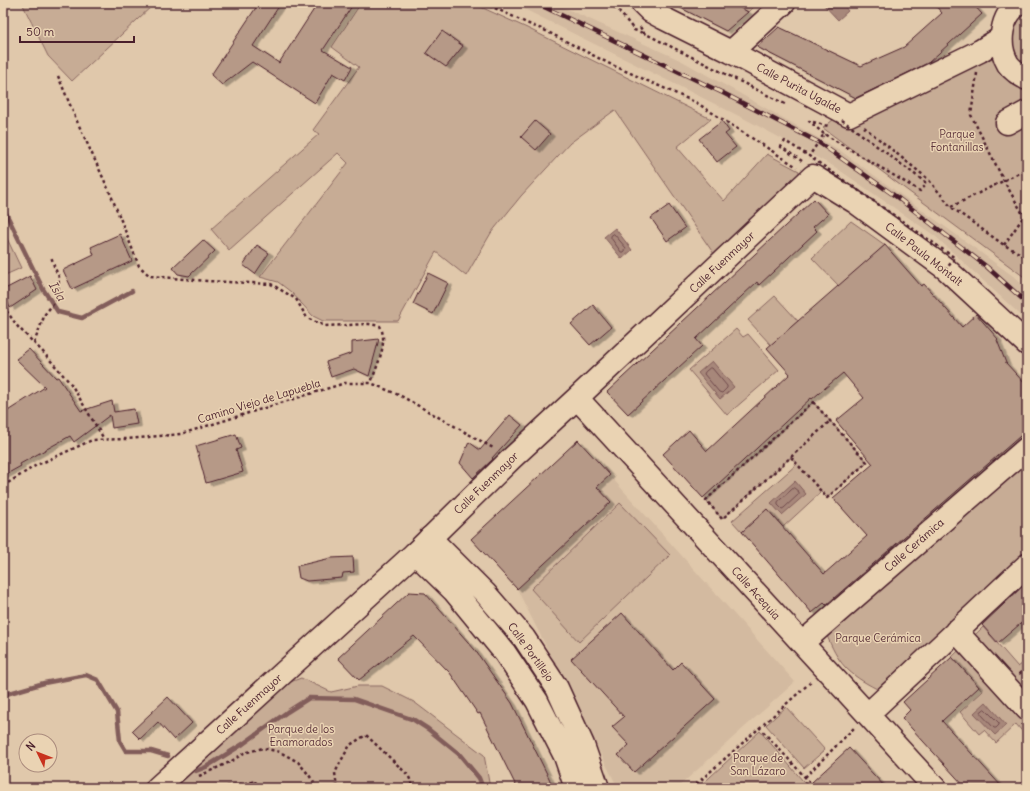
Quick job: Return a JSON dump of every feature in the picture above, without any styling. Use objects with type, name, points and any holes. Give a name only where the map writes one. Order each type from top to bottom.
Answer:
[{"type":"street","name":"Calle Purita Ugalde","points":[[642,3],[650,11],[731,52],[846,118],[980,51],[1001,38]]},
{"type":"street","points":[[731,52],[784,3]]},
{"type":"street","points":[[1009,7],[1001,38],[1003,52],[1008,64],[1018,74],[1027,80]]},
{"type":"street","points":[[1007,123],[1027,112]]},
{"type":"street","name":"Calle Paula Montalt","points":[[809,165],[855,202],[946,269],[1027,344]]},
{"type":"street","name":"Calle Fuenmayor","points":[[157,788],[414,553],[512,458],[577,398],[809,165]]},
{"type":"street","name":"Calle Acequia","points":[[577,398],[935,788]]},
{"type":"street","name":"Calle Cerámica","points":[[802,643],[1027,448]]},
{"type":"street","name":"Calle Portillejo","points":[[430,538],[485,593],[524,638],[558,688],[583,745],[598,788]]},
{"type":"street","name":"Calle Portillejo","points":[[414,553],[454,591],[505,653],[537,701],[565,756],[576,788]]},
{"type":"street","points":[[868,714],[1027,565]]},
{"type":"street","points":[[956,631],[1027,709]]},
{"type":"path","points":[[484,3],[544,30],[610,64],[697,103],[809,165]]},
{"type":"path","points":[[610,3],[619,11],[634,30],[644,33]]},
{"type":"path","points":[[980,51],[971,115],[1004,181],[1025,216],[1004,245]]},
{"type":"path","points":[[58,76],[111,195],[139,266],[150,276],[271,284],[296,299],[307,318],[325,326],[369,324],[380,326],[384,333],[383,346],[371,383]]},
{"type":"path","points":[[828,126],[809,121],[824,134],[920,191],[925,186],[925,182],[846,118]]},
{"type":"path","points":[[846,118],[928,179],[951,207],[1004,245],[1027,257]]},
{"type":"path","points":[[809,165],[824,134]]},
{"type":"path","points":[[809,165],[786,141],[781,147],[809,165],[955,258],[946,269]]},
{"type":"path","points":[[951,207],[1027,169]]},
{"type":"path","points":[[34,343],[45,314],[58,298],[59,277],[51,256]]},
{"type":"path","points":[[3,306],[18,327],[71,384],[104,439]]},
{"type":"path","name":"Camino Viejo de Lapuebla","points":[[3,486],[35,466],[92,440],[128,439],[181,434],[344,383],[371,383],[401,396],[476,440],[512,458]]},
{"type":"path","points":[[791,457],[827,498],[867,462],[813,402],[706,500],[722,520],[830,421]]},
{"type":"path","points":[[692,788],[826,669]]},
{"type":"path","points":[[805,777],[868,714]]},
{"type":"path","points":[[759,727],[815,788]]},
{"type":"path","points":[[337,788],[336,773],[350,745],[366,735],[408,775],[414,788]]},
{"type":"path","points":[[178,769],[195,778],[224,765],[244,753],[263,748],[280,752],[298,762],[309,775],[316,787],[323,788]]},
{"type":"path","points":[[221,788],[256,781],[253,788]]},
{"type":"shaded area","points":[[512,3],[554,3],[682,61],[838,149],[1013,276],[1027,289],[1027,321],[935,236],[835,167],[745,119]]},
{"type":"shaded area","points":[[578,440],[795,682],[677,788],[618,788],[517,589],[471,539]]},
{"type":"green space","points":[[22,3],[154,4],[72,81],[48,56]]},
{"type":"green space","points":[[361,3],[472,3],[527,28],[711,119],[677,147],[724,201],[767,154],[799,171],[799,178],[716,257],[615,110],[570,143],[521,196],[491,233],[466,276],[436,252],[398,321],[323,321],[313,316],[291,292],[278,282],[260,277],[348,163],[338,153],[229,250],[211,229],[319,134],[313,130],[359,67],[332,47]]},
{"type":"green space","points":[[732,3],[758,3],[748,12]]},
{"type":"green space","points":[[1027,11],[1027,69],[1017,60],[1012,47],[1012,40],[1018,22]]},
{"type":"green space","name":"Parque Fontanillas","points":[[989,50],[1001,69],[1027,90],[1027,279],[823,128],[839,115]]},
{"type":"green space","points":[[851,221],[885,245],[839,286],[812,258]]},
{"type":"green space","points":[[3,230],[21,268],[3,276]]},
{"type":"green space","points":[[775,296],[798,321],[771,345],[748,320]]},
{"type":"green space","points":[[736,329],[743,337],[748,334],[779,370],[727,415],[689,370]]},
{"type":"green space","points":[[813,402],[867,462],[827,498],[821,492],[783,527],[767,509],[742,532],[732,521],[797,464],[791,457],[722,519],[706,500]]},
{"type":"green space","name":"Parque Cerámica","points":[[1027,456],[1027,552],[877,689],[851,673],[835,653],[826,633]]},
{"type":"green space","points":[[620,503],[670,555],[579,642],[531,589]]},
{"type":"green space","points":[[983,627],[1018,667],[1027,660],[1027,737],[1016,724],[996,743],[984,730],[979,734],[960,712],[983,691],[952,657]]},
{"type":"green space","name":"Parque de los Enamorados","points":[[301,678],[331,692],[358,686],[382,686],[414,702],[484,755],[490,788],[168,788],[277,687]]},
{"type":"green space","points":[[786,707],[825,750],[804,768],[766,725]]},
{"type":"green space","name":"Parque de San Lázaro","points":[[760,731],[809,788],[698,788]]},
{"type":"water","points":[[822,3],[842,3],[848,11],[838,20]]},
{"type":"water","points":[[615,228],[632,250],[622,259],[604,237]]},
{"type":"water","points":[[712,361],[734,387],[720,399],[698,373]]},
{"type":"water","points":[[795,481],[806,494],[782,515],[771,503]]},
{"type":"water","points":[[986,702],[1006,725],[995,735],[974,713]]},
{"type":"building","points":[[259,3],[281,3],[253,46],[279,63],[318,3],[354,3],[323,50],[352,67],[345,80],[333,73],[315,103],[252,62],[222,85],[211,75]]},
{"type":"building","points":[[671,3],[732,3],[748,12],[726,31]]},
{"type":"building","points":[[933,3],[972,3],[982,14],[928,63],[856,98],[757,47],[779,27],[861,66],[904,47],[942,13]]},
{"type":"building","points":[[442,31],[463,46],[446,67],[426,53]]},
{"type":"building","points":[[535,121],[550,134],[536,150],[521,137]]},
{"type":"building","points":[[722,121],[729,131],[725,134],[736,147],[717,162],[699,139]]},
{"type":"building","points":[[814,199],[828,214],[813,227],[817,231],[759,285],[757,282],[696,339],[702,346],[628,414],[607,392]]},
{"type":"building","points":[[669,205],[685,228],[667,241],[651,218]]},
{"type":"building","points":[[120,234],[132,261],[72,289],[63,270],[94,255],[91,247]]},
{"type":"building","points":[[203,240],[215,251],[189,276],[178,274],[173,268]]},
{"type":"building","points":[[257,245],[269,253],[255,274],[243,265]]},
{"type":"building","points":[[885,245],[921,286],[924,284],[962,327],[976,314],[998,339],[997,340],[1006,363],[1027,386],[1027,430],[826,605],[824,603],[812,613],[742,532],[767,509],[824,574],[867,536],[833,498],[873,464],[836,421],[864,398],[843,373],[812,399],[811,398],[703,498],[663,454],[689,430],[707,451],[790,374],[767,348]]},
{"type":"building","points":[[428,273],[448,283],[433,314],[413,304]]},
{"type":"building","points":[[30,276],[37,290],[10,308],[3,290]]},
{"type":"building","points":[[593,305],[611,327],[590,345],[571,324]]},
{"type":"building","points":[[379,339],[369,376],[354,369],[331,377],[326,362],[352,353],[352,342]]},
{"type":"building","points":[[29,349],[56,378],[58,377],[81,411],[112,401],[114,412],[134,409],[137,424],[112,428],[110,415],[74,442],[70,436],[20,464],[21,466],[3,476],[3,414],[45,387],[16,359]]},
{"type":"building","points":[[510,415],[522,425],[492,458],[493,459],[473,478],[460,463],[469,442],[480,450]]},
{"type":"building","points":[[236,434],[241,448],[236,450],[243,472],[206,483],[196,446]]},
{"type":"building","points":[[578,440],[610,475],[597,487],[611,502],[517,589],[471,539]]},
{"type":"building","points":[[353,557],[354,572],[343,573],[342,578],[307,581],[299,578],[297,566],[331,558]]},
{"type":"building","points":[[1027,582],[1027,618],[998,643],[982,625]]},
{"type":"building","points":[[409,592],[425,593],[475,650],[512,703],[553,788],[517,788],[480,713],[478,714],[450,673],[414,636],[359,680],[338,658]]},
{"type":"building","points":[[622,613],[673,670],[681,662],[715,699],[634,772],[618,755],[629,745],[612,727],[624,717],[571,659]]},
{"type":"building","points":[[952,657],[979,687],[942,721],[1003,788],[966,788],[902,718],[910,710],[903,702]]},
{"type":"building","points":[[168,697],[192,723],[174,740],[158,722],[140,739],[132,731]]},
{"type":"building","points":[[849,748],[886,788],[818,788],[812,782]]},
{"type":"waterway","name":"Isla","points":[[3,207],[43,289],[58,312],[82,318],[132,291]]},
{"type":"waterway","points":[[3,695],[44,683],[86,675],[98,680],[117,712],[120,741],[126,751],[151,751],[168,756]]},
{"type":"waterway","points":[[196,771],[206,767],[243,744],[309,698],[354,699],[414,720],[428,729],[460,755],[479,778],[483,788]]},
{"type":"railway","points":[[536,3],[723,93],[818,142],[898,198],[987,267],[1027,303]]}]
